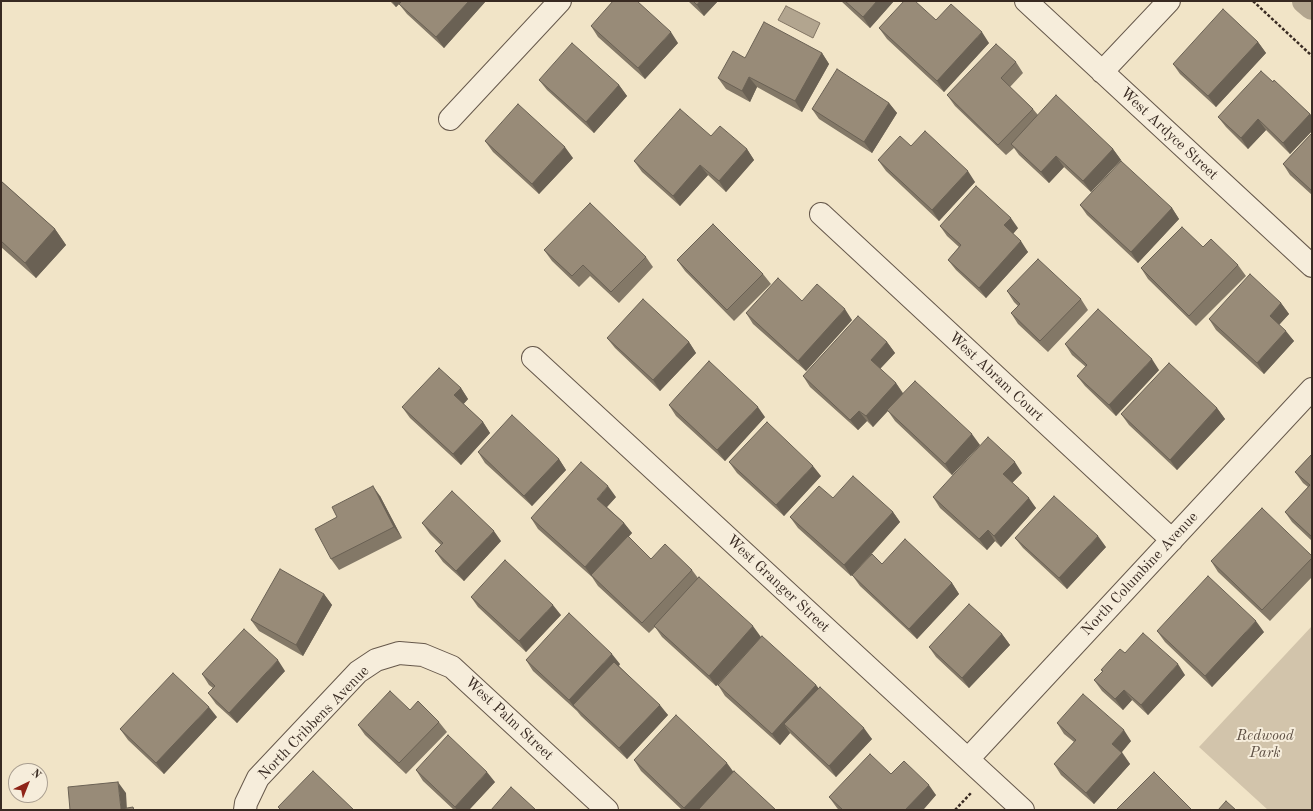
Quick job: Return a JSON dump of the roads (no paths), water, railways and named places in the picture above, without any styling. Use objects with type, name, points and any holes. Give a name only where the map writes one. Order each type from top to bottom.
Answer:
[{"type":"street","points":[[450,119],[560,1]]},
{"type":"street","name":"West Ardyce Street","points":[[1026,1],[1312,266]]},
{"type":"street","points":[[1102,72],[1169,1]]},
{"type":"street","name":"West Abram Court","points":[[821,214],[1172,540]]},
{"type":"street","name":"West Granger Street","points":[[533,358],[1023,810]]},
{"type":"street","name":"North Columbine Avenue","points":[[968,759],[1312,389]]},
{"type":"street","name":"North Cribbens Avenue","points":[[245,810],[246,803],[258,778],[358,672],[376,660],[399,653]]},
{"type":"street","name":"West Palm Street","points":[[399,653],[423,656],[452,666],[607,810]]},
{"type":"waterway","points":[[1305,1],[1312,7]]},
{"type":"park label","name":"Redwood Park","points":[[1265,744]]}]
